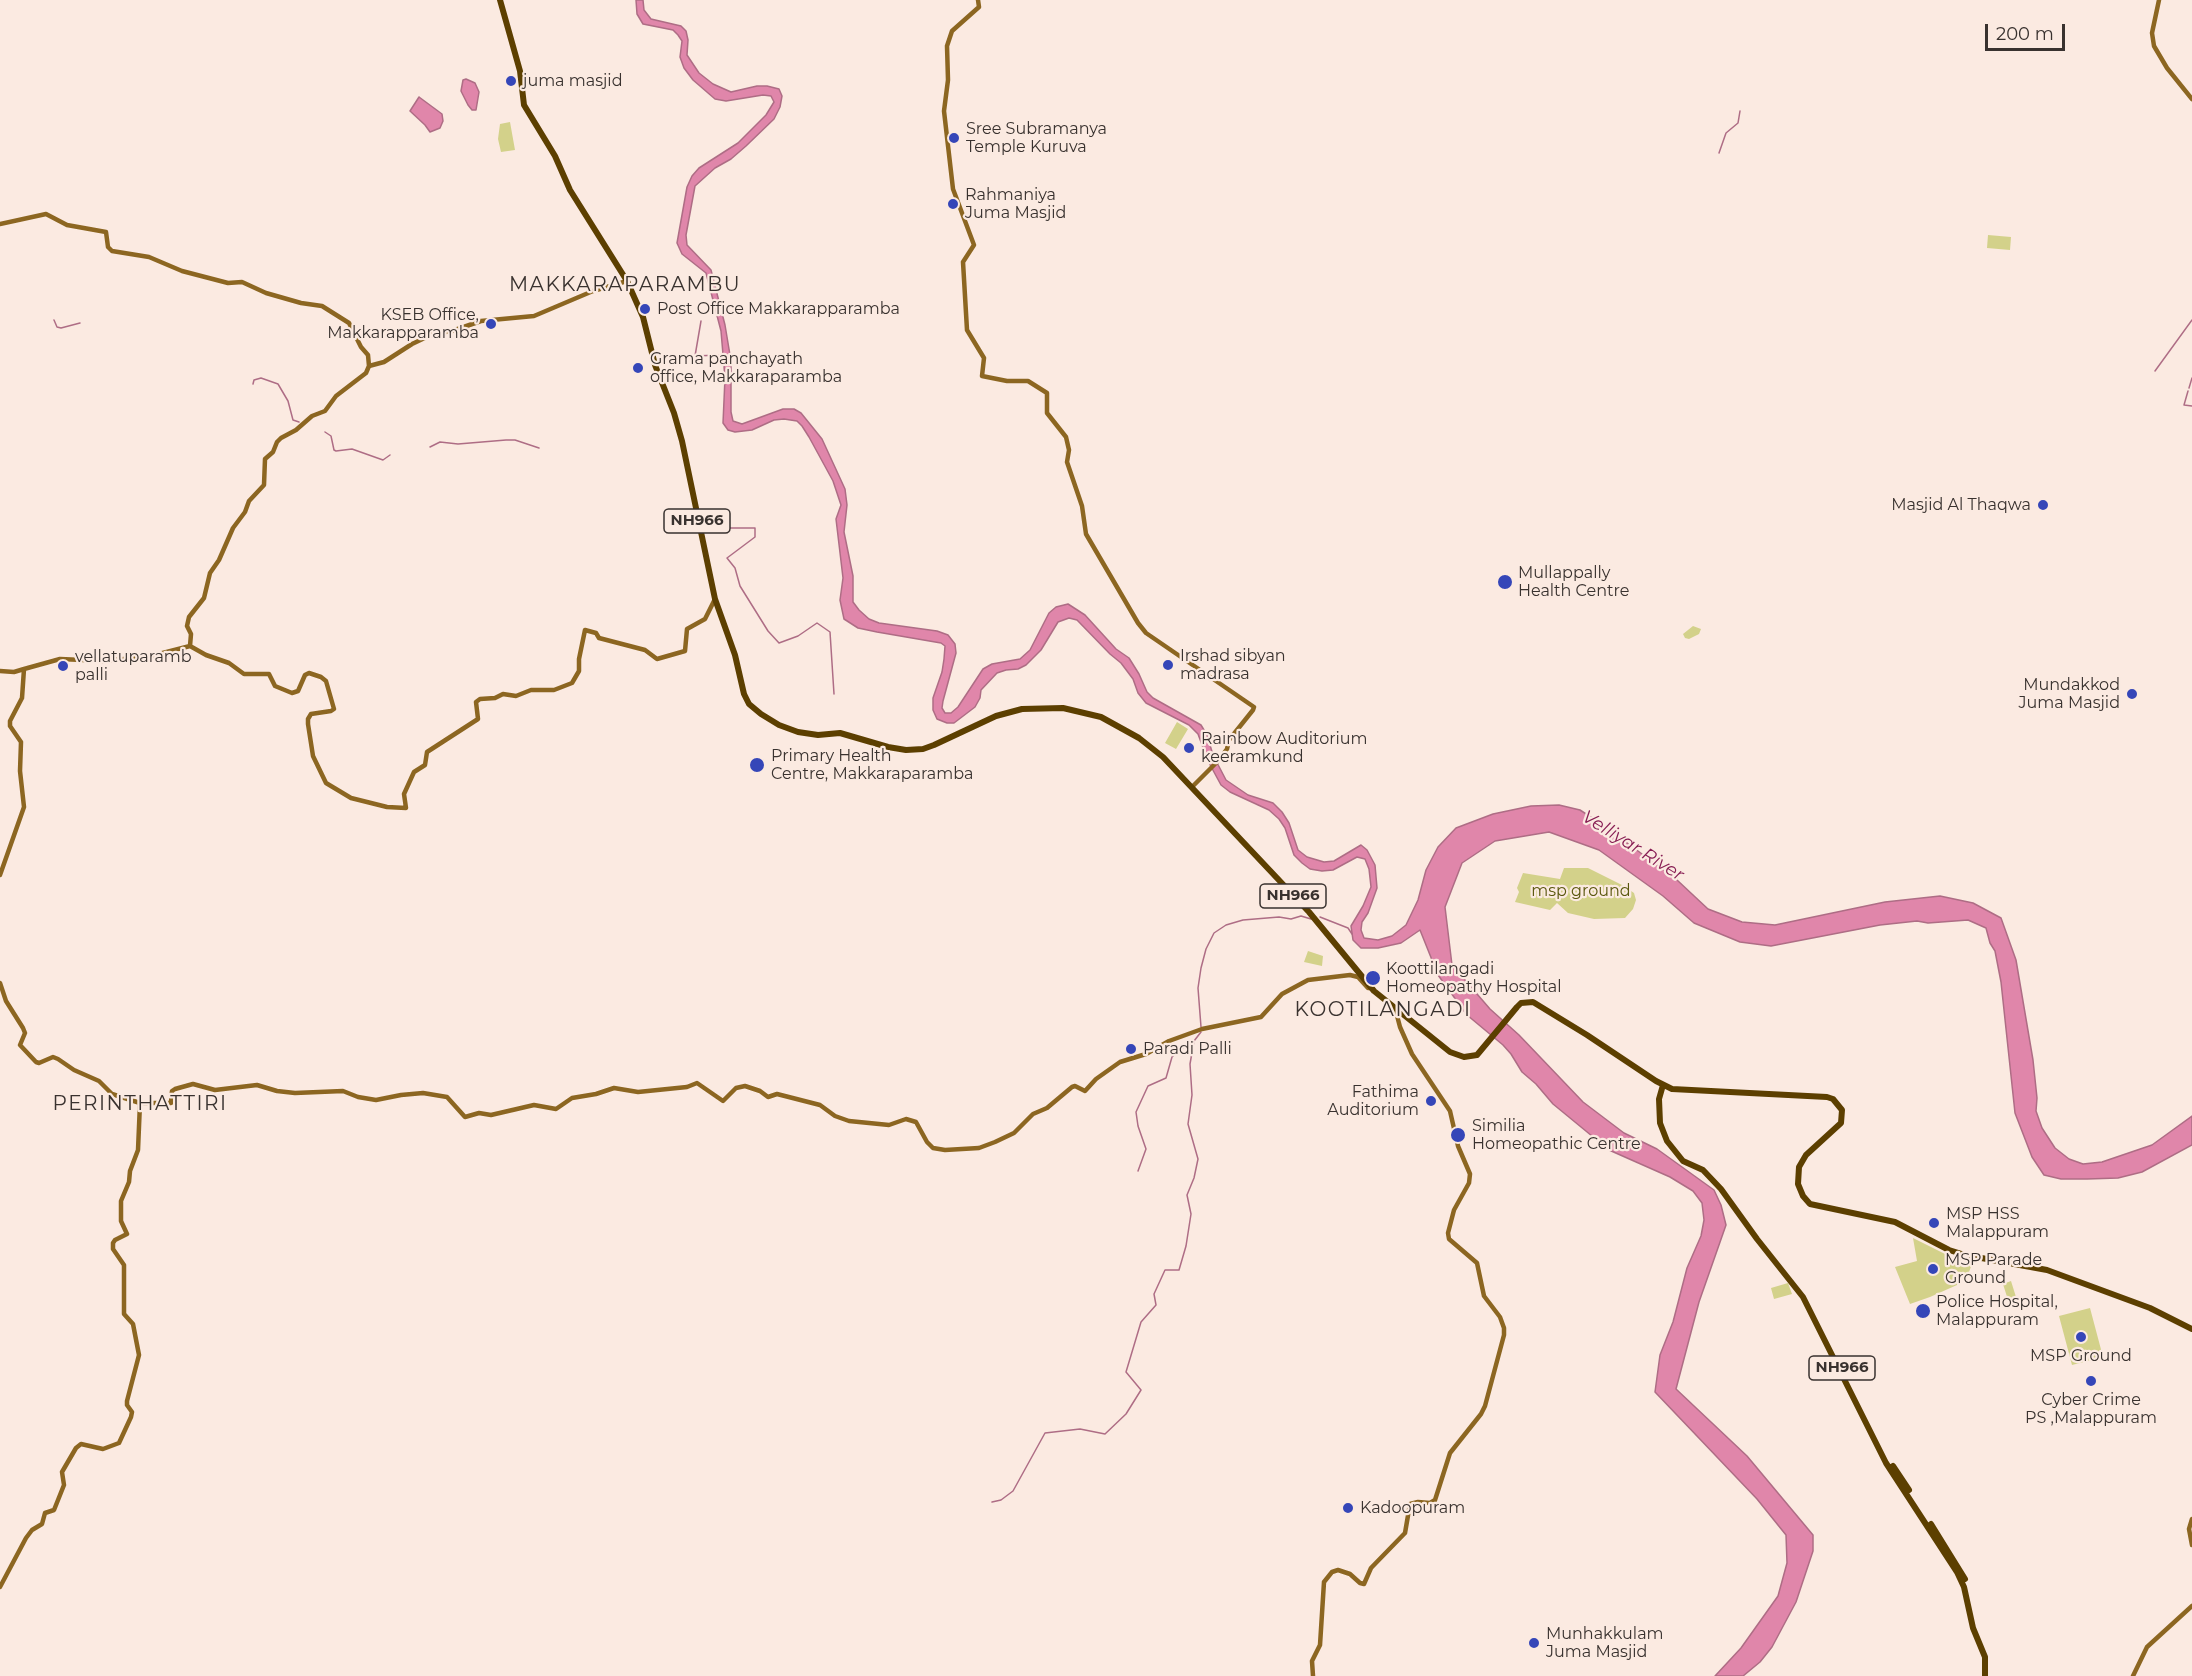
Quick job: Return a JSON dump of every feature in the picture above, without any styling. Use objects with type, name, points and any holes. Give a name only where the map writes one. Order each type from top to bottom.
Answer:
[{"type":"highway","name":"NH966","points":[[500,0],[520,71],[524,105],[555,156],[570,190],[627,281],[643,317],[655,365],[674,412],[682,441],[715,599],[735,655],[744,694],[753,708],[779,725],[808,734],[840,733],[888,747],[915,750],[946,741],[985,720],[1009,712],[1036,708],[1074,710],[1101,717],[1139,738],[1163,757],[1309,912],[1372,988],[1442,1047],[1457,1056],[1477,1055],[1521,1004],[1536,1003],[1656,1082],[1660,1099]]},
{"type":"highway","points":[[1656,1082],[1677,1091]]},
{"type":"highway","name":"NH966","points":[[1664,1086],[1660,1099],[1659,1123],[1662,1132],[1683,1161],[1710,1175],[1803,1297],[1886,1463],[1957,1572],[1964,1587],[1973,1628],[1985,1658],[1987,1676]]},
{"type":"highway","points":[[1660,1099],[1669,1091],[1773,1094],[1833,1099],[1842,1110],[1841,1123],[1806,1155],[1799,1167],[1798,1184],[1803,1196],[1810,1204],[1895,1222],[1949,1250],[1965,1255],[2047,1270],[2150,1308],[2192,1329]]},
{"type":"main road","points":[[978,0],[979,7],[952,31],[947,46],[948,80],[944,111],[953,189],[974,244],[963,262],[966,330],[984,358],[982,376],[1007,381],[1028,381],[1047,393],[1047,413],[1066,437],[1069,450],[1068,462],[1082,506],[1086,534],[1142,628],[1254,707],[1229,740],[1227,749],[1217,762],[1192,787]]},
{"type":"main road","points":[[2159,0],[2152,33],[2154,46],[2167,68],[2192,99]]},
{"type":"main road","points":[[0,224],[46,214],[67,225],[106,232],[108,247],[112,251],[149,257],[182,271],[228,283],[242,282],[277,297],[322,306],[349,323],[361,347],[368,355],[369,366],[366,373],[336,396],[325,411],[312,416],[296,430],[281,438],[273,452],[265,459],[264,485],[249,501],[245,512],[233,528],[219,560],[210,573],[204,598],[189,617],[187,626],[191,634],[190,646]]},
{"type":"main road","points":[[369,366],[384,362],[433,334],[452,331],[481,321],[534,316],[580,296],[627,281]]},
{"type":"main road","points":[[0,671],[14,672],[60,659],[105,661],[151,656],[190,646],[206,655],[229,663],[244,674],[269,675],[275,686],[292,693],[298,691],[305,675],[309,673],[321,677],[326,681],[334,709],[311,714],[308,724],[313,756],[326,783],[351,798],[406,808],[404,794],[414,772],[425,765],[427,752],[478,719],[476,702],[480,699],[495,698],[503,694],[516,696],[531,690],[554,690],[572,683],[579,671],[585,630],[596,633],[599,638],[645,650],[657,659],[686,651],[687,629],[705,619],[715,599]]},
{"type":"main road","points":[[0,875],[24,807],[20,771],[21,742],[10,726],[10,721],[22,698],[24,669]]},
{"type":"main road","points":[[0,983],[6,1001],[25,1033],[20,1045],[36,1062],[39,1063],[52,1057],[58,1059],[74,1070],[99,1080],[112,1094],[140,1103],[171,1103],[172,1091],[193,1084],[214,1089],[257,1086],[295,1093],[348,1092],[358,1097],[376,1100],[423,1093],[447,1096],[465,1117],[534,1105],[556,1109],[572,1098],[614,1089],[638,1092],[697,1083],[723,1101],[736,1088],[745,1086],[760,1091],[768,1097],[777,1094],[820,1105],[835,1116],[849,1121],[889,1125],[906,1119],[916,1122],[933,1148],[945,1150],[963,1150],[995,1142],[1014,1133],[1033,1114],[1047,1108],[1075,1086],[1085,1091],[1096,1079],[1120,1062],[1146,1054],[1169,1041],[1202,1029],[1261,1017],[1282,994],[1308,980],[1350,975],[1358,977],[1368,988],[1372,988]]},
{"type":"main road","points":[[1313,1676],[1312,1660],[1320,1644],[1324,1582],[1330,1574],[1338,1570],[1348,1573],[1364,1584],[1371,1568],[1404,1533],[1410,1504],[1430,1503],[1435,1500],[1450,1453],[1485,1406],[1504,1335],[1500,1317],[1484,1296],[1477,1263],[1449,1239],[1448,1233],[1454,1210],[1469,1183],[1470,1174],[1458,1146],[1450,1111],[1412,1054],[1395,1009]]},
{"type":"main road","points":[[0,1587],[26,1538],[32,1530],[42,1524],[45,1513],[54,1510],[64,1485],[62,1472],[76,1448],[81,1444],[103,1449],[119,1443],[131,1417],[132,1413],[127,1401],[139,1355],[133,1324],[124,1314],[124,1265],[113,1249],[112,1243],[127,1234],[121,1221],[121,1201],[138,1150],[140,1103]]},
{"type":"main road","points":[[2192,1519],[2189,1529],[2192,1545]]},
{"type":"main road","points":[[2133,1676],[2147,1647],[2192,1606]]},
{"type":"green space","points":[[510,122],[515,150],[501,152],[498,139],[500,124]]},
{"type":"green space","points":[[1988,235],[2011,237],[2010,250],[1987,248]]},
{"type":"green space","points":[[1693,626],[1701,629],[1699,634],[1689,639],[1685,638],[1683,634]]},
{"type":"green space","points":[[1177,722],[1188,729],[1176,749],[1165,743]]},
{"type":"green space","name":"msp ground","points":[[1564,868],[1588,868],[1624,886],[1634,893],[1636,900],[1633,909],[1625,918],[1594,919],[1568,913],[1557,903],[1550,910],[1515,902],[1523,873],[1560,879]]},
{"type":"green space","points":[[1308,951],[1323,956],[1322,966],[1304,962]]},
{"type":"green space","name":"MSP Parade Ground","points":[[1913,1238],[1955,1259],[1973,1261],[1969,1272],[1957,1285],[1910,1304],[1895,1267],[1917,1261]]},
{"type":"green space","points":[[2011,1281],[2016,1297],[2008,1300],[2003,1284]]},
{"type":"green space","points":[[1788,1283],[1792,1294],[1774,1299],[1771,1288]]},
{"type":"green space","name":"MSP Ground","points":[[2090,1308],[2103,1357],[2072,1365],[2059,1316]]},
{"type":"shaded area","points":[[636,0],[643,0],[644,10],[651,19],[681,26],[686,31],[687,55],[699,73],[713,84],[731,92],[757,86],[779,89],[782,96],[774,119],[731,159],[715,168],[695,186],[686,235],[687,245],[711,270],[725,325],[731,361],[733,421],[742,424],[783,409],[794,409],[801,413],[822,439],[845,489],[847,505],[844,532],[853,576],[853,602],[869,619],[879,623],[937,631],[948,635],[955,644],[956,653],[943,701],[942,708],[945,713],[951,713],[958,707],[983,669],[992,664],[1020,659],[1030,650],[1049,613],[1056,607],[1068,604],[1085,615],[1116,649],[1129,658],[1147,692],[1153,698],[1201,725],[1226,780],[1248,795],[1273,803],[1289,823],[1298,850],[1307,857],[1324,862],[1334,861],[1361,845],[1367,850],[1375,865],[1377,888],[1368,913],[1362,922],[1361,930],[1364,938],[1378,940],[1392,936],[1406,925],[1418,900],[1426,870],[1438,847],[1456,828],[1493,814],[1531,806],[1559,805],[1580,810],[1603,825],[1677,880],[1708,909],[1742,922],[1775,925],[1885,902],[1940,896],[1973,903],[2001,918],[2016,960],[2033,1060],[2036,1111],[2042,1128],[2055,1148],[2069,1159],[2083,1164],[2102,1162],[2152,1145],[2192,1116],[2192,1145],[2142,1172],[2118,1178],[2087,1179],[2061,1179],[2044,1175],[2032,1157],[2015,1113],[2001,982],[1995,951],[1986,928],[1968,920],[1928,923],[1917,921],[1880,925],[1771,946],[1740,942],[1694,923],[1663,896],[1599,850],[1549,832],[1495,841],[1462,863],[1445,907],[1452,965],[1490,1009],[1519,1035],[1583,1102],[1624,1133],[1657,1149],[1714,1190],[1721,1205],[1726,1225],[1699,1302],[1676,1389],[1747,1456],[1813,1535],[1813,1551],[1796,1602],[1772,1647],[1760,1662],[1743,1676],[1715,1676],[1741,1648],[1778,1596],[1787,1563],[1786,1535],[1757,1499],[1655,1392],[1660,1355],[1673,1322],[1687,1268],[1701,1236],[1704,1220],[1702,1203],[1693,1191],[1670,1177],[1609,1150],[1553,1104],[1522,1072],[1503,1045],[1467,1015],[1438,975],[1420,930],[1401,943],[1378,948],[1361,948],[1353,940],[1351,926],[1371,887],[1369,869],[1365,859],[1357,857],[1333,870],[1322,871],[1310,869],[1302,863],[1294,855],[1285,828],[1279,819],[1269,810],[1230,792],[1221,785],[1208,761],[1198,734],[1189,725],[1146,703],[1121,663],[1077,620],[1069,618],[1058,622],[1041,650],[1026,665],[997,673],[981,690],[975,707],[954,723],[947,723],[937,719],[933,710],[933,698],[942,672],[945,646],[941,643],[858,628],[844,619],[840,600],[843,578],[836,519],[841,505],[833,481],[809,437],[797,421],[774,420],[752,430],[735,432],[728,430],[723,423],[725,378],[721,331],[706,273],[682,254],[677,243],[687,187],[692,176],[699,168],[738,143],[766,115],[774,102],[771,96],[763,95],[726,101],[715,99],[693,80],[684,68],[680,57],[682,41],[678,35],[673,30],[643,24],[637,14]]},
{"type":"shaded area","points":[[463,80],[475,83],[479,92],[476,110],[472,110],[468,105],[461,91]]},
{"type":"shaded area","points":[[419,97],[442,114],[443,121],[440,128],[430,132],[410,111]]},
{"type":"waterway","points":[[1719,153],[1726,133],[1738,123],[1740,111]]},
{"type":"waterway","points":[[54,320],[57,327],[61,328],[80,323]]},
{"type":"waterway","points":[[2155,371],[2192,320]]},
{"type":"waterway","points":[[701,321],[695,356],[720,355]]},
{"type":"waterway","points":[[253,384],[254,380],[261,378],[278,384],[288,401],[293,420],[299,422]]},
{"type":"waterway","points":[[2189,388],[2192,378]]},
{"type":"waterway","points":[[2188,391],[2184,405],[2192,406]]},
{"type":"waterway","points":[[325,432],[331,436],[336,451],[352,449],[383,460],[390,455]]},
{"type":"waterway","points":[[430,447],[440,442],[458,444],[515,440],[539,448]]},
{"type":"waterway","points":[[728,518],[728,528],[755,528],[755,537],[727,558],[735,568],[740,586],[768,631],[779,643],[798,636],[817,623],[830,632],[834,694]]},
{"type":"waterway","points":[[1201,1027],[1198,988],[1206,949],[1214,933],[1226,925],[1243,920],[1279,917],[1291,919],[1301,916],[1311,919]]},
{"type":"waterway","points":[[1320,917],[1348,928],[1352,934]]},
{"type":"waterway","points":[[992,1502],[1001,1500],[1013,1491],[1045,1433],[1080,1429],[1105,1434],[1126,1414],[1141,1390],[1126,1372],[1141,1322],[1156,1305],[1154,1294],[1165,1270],[1179,1270],[1186,1246],[1191,1214],[1187,1195],[1198,1159],[1188,1124],[1192,1095],[1190,1064],[1194,1041],[1201,1032]]},
{"type":"waterway","points":[[1138,1171],[1146,1149],[1136,1112],[1148,1086],[1166,1078],[1172,1057],[1182,1048],[1193,1044]]},
{"type":"place","name":"juma masjid","points":[[511,81]]},
{"type":"place","name":"Sree Subramanya Temple Kuruva","points":[[954,138]]},
{"type":"place","name":"Rahmaniya Juma Masjid","points":[[953,204]]},
{"type":"place","name":"Post Office Makkarapparamba","points":[[645,309]]},
{"type":"place","name":"KSEB Office, Makkarapparamba","points":[[491,324]]},
{"type":"place","name":"Grama panchayath office, Makkaraparamba","points":[[638,368]]},
{"type":"place","name":"Masjid Al Thaqwa","points":[[2043,505]]},
{"type":"place","name":"Mullappally Health Centre","points":[[1505,582]]},
{"type":"place","name":"Irshad sibyan madrasa","points":[[1168,665]]},
{"type":"place","name":"vellatuparamb palli","points":[[63,666]]},
{"type":"place","name":"Mundakkod Juma Masjid","points":[[2132,694]]},
{"type":"place","name":"Rainbow Auditorium keeramkund","points":[[1189,748]]},
{"type":"place","name":"Primary Health Centre, Makkaraparamba","points":[[757,765]]},
{"type":"place","name":"Koottilangadi Homeopathy Hospital","points":[[1373,978]]},
{"type":"place","name":"Paradi Palli","points":[[1131,1049]]},
{"type":"place","name":"Fathima Auditorium","points":[[1431,1101]]},
{"type":"place","name":"Similia Homeopathic Centre","points":[[1458,1135]]},
{"type":"place","name":"MSP HSS Malappuram","points":[[1934,1223]]},
{"type":"place","name":"MSP Parade Ground","points":[[1933,1269]]},
{"type":"place","name":"Police Hospital, Malappuram","points":[[1923,1311]]},
{"type":"place","name":"MSP Ground","points":[[2081,1337]]},
{"type":"place","name":"Cyber Crime PS ,Malappuram","points":[[2091,1381]]},
{"type":"place","name":"Kadoopuram","points":[[1348,1508]]},
{"type":"place","name":"Munhakkulam Juma Masjid","points":[[1534,1643]]},
{"type":"district","name":"MAKKARAPARAMBU","points":[[625,285]]},
{"type":"district","name":"KOOTILANGADI","points":[[1383,1010]]},
{"type":"district","name":"PERINTHATTIRI","points":[[140,1104]]},
{"type":"water label","name":"Velliyar River","points":[[1633,846]]}]
